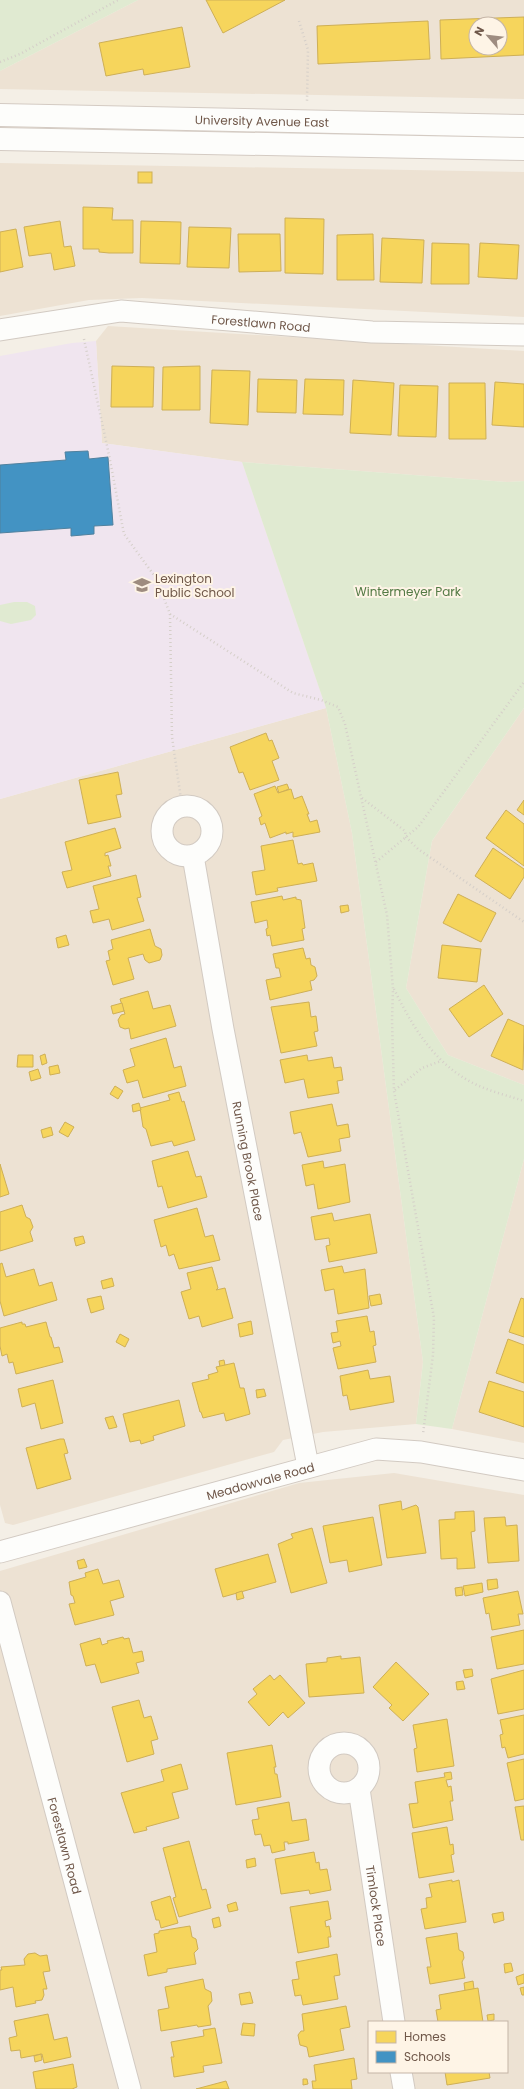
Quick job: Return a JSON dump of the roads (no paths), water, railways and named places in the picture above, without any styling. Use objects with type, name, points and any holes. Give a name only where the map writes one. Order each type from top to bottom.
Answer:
[{"type":"main road","name":"University Avenue East","points":[[0,115],[524,126]]},
{"type":"main road","name":"University Avenue East","points":[[0,139],[524,149]]},
{"type":"street","name":"Forestlawn Road","points":[[0,330],[121,311],[372,332],[524,335]]},
{"type":"street","points":[[182,806],[199,808],[207,815],[211,822],[213,832],[211,840],[206,848],[193,856],[176,854],[169,849],[163,840],[162,832],[165,818],[171,811],[182,806]]},
{"type":"street","name":"Running Brook Place","points":[[193,856],[223,1028],[308,1466]]},
{"type":"street","name":"Meadowvale Road","points":[[0,1552],[308,1466],[376,1449],[421,1452],[524,1470]]},
{"type":"street","name":"Forestlawn Road","points":[[0,1602],[130,2089]]},
{"type":"street","name":"Timlock Place","points":[[359,1789],[394,2021]]},
{"type":"street","points":[[401,2073],[404,2089]]},
{"type":"place","name":"Lexington Public School","points":[[142,585]]},
{"type":"park label","name":"Wintermeyer Park","points":[[408,591]]}]
